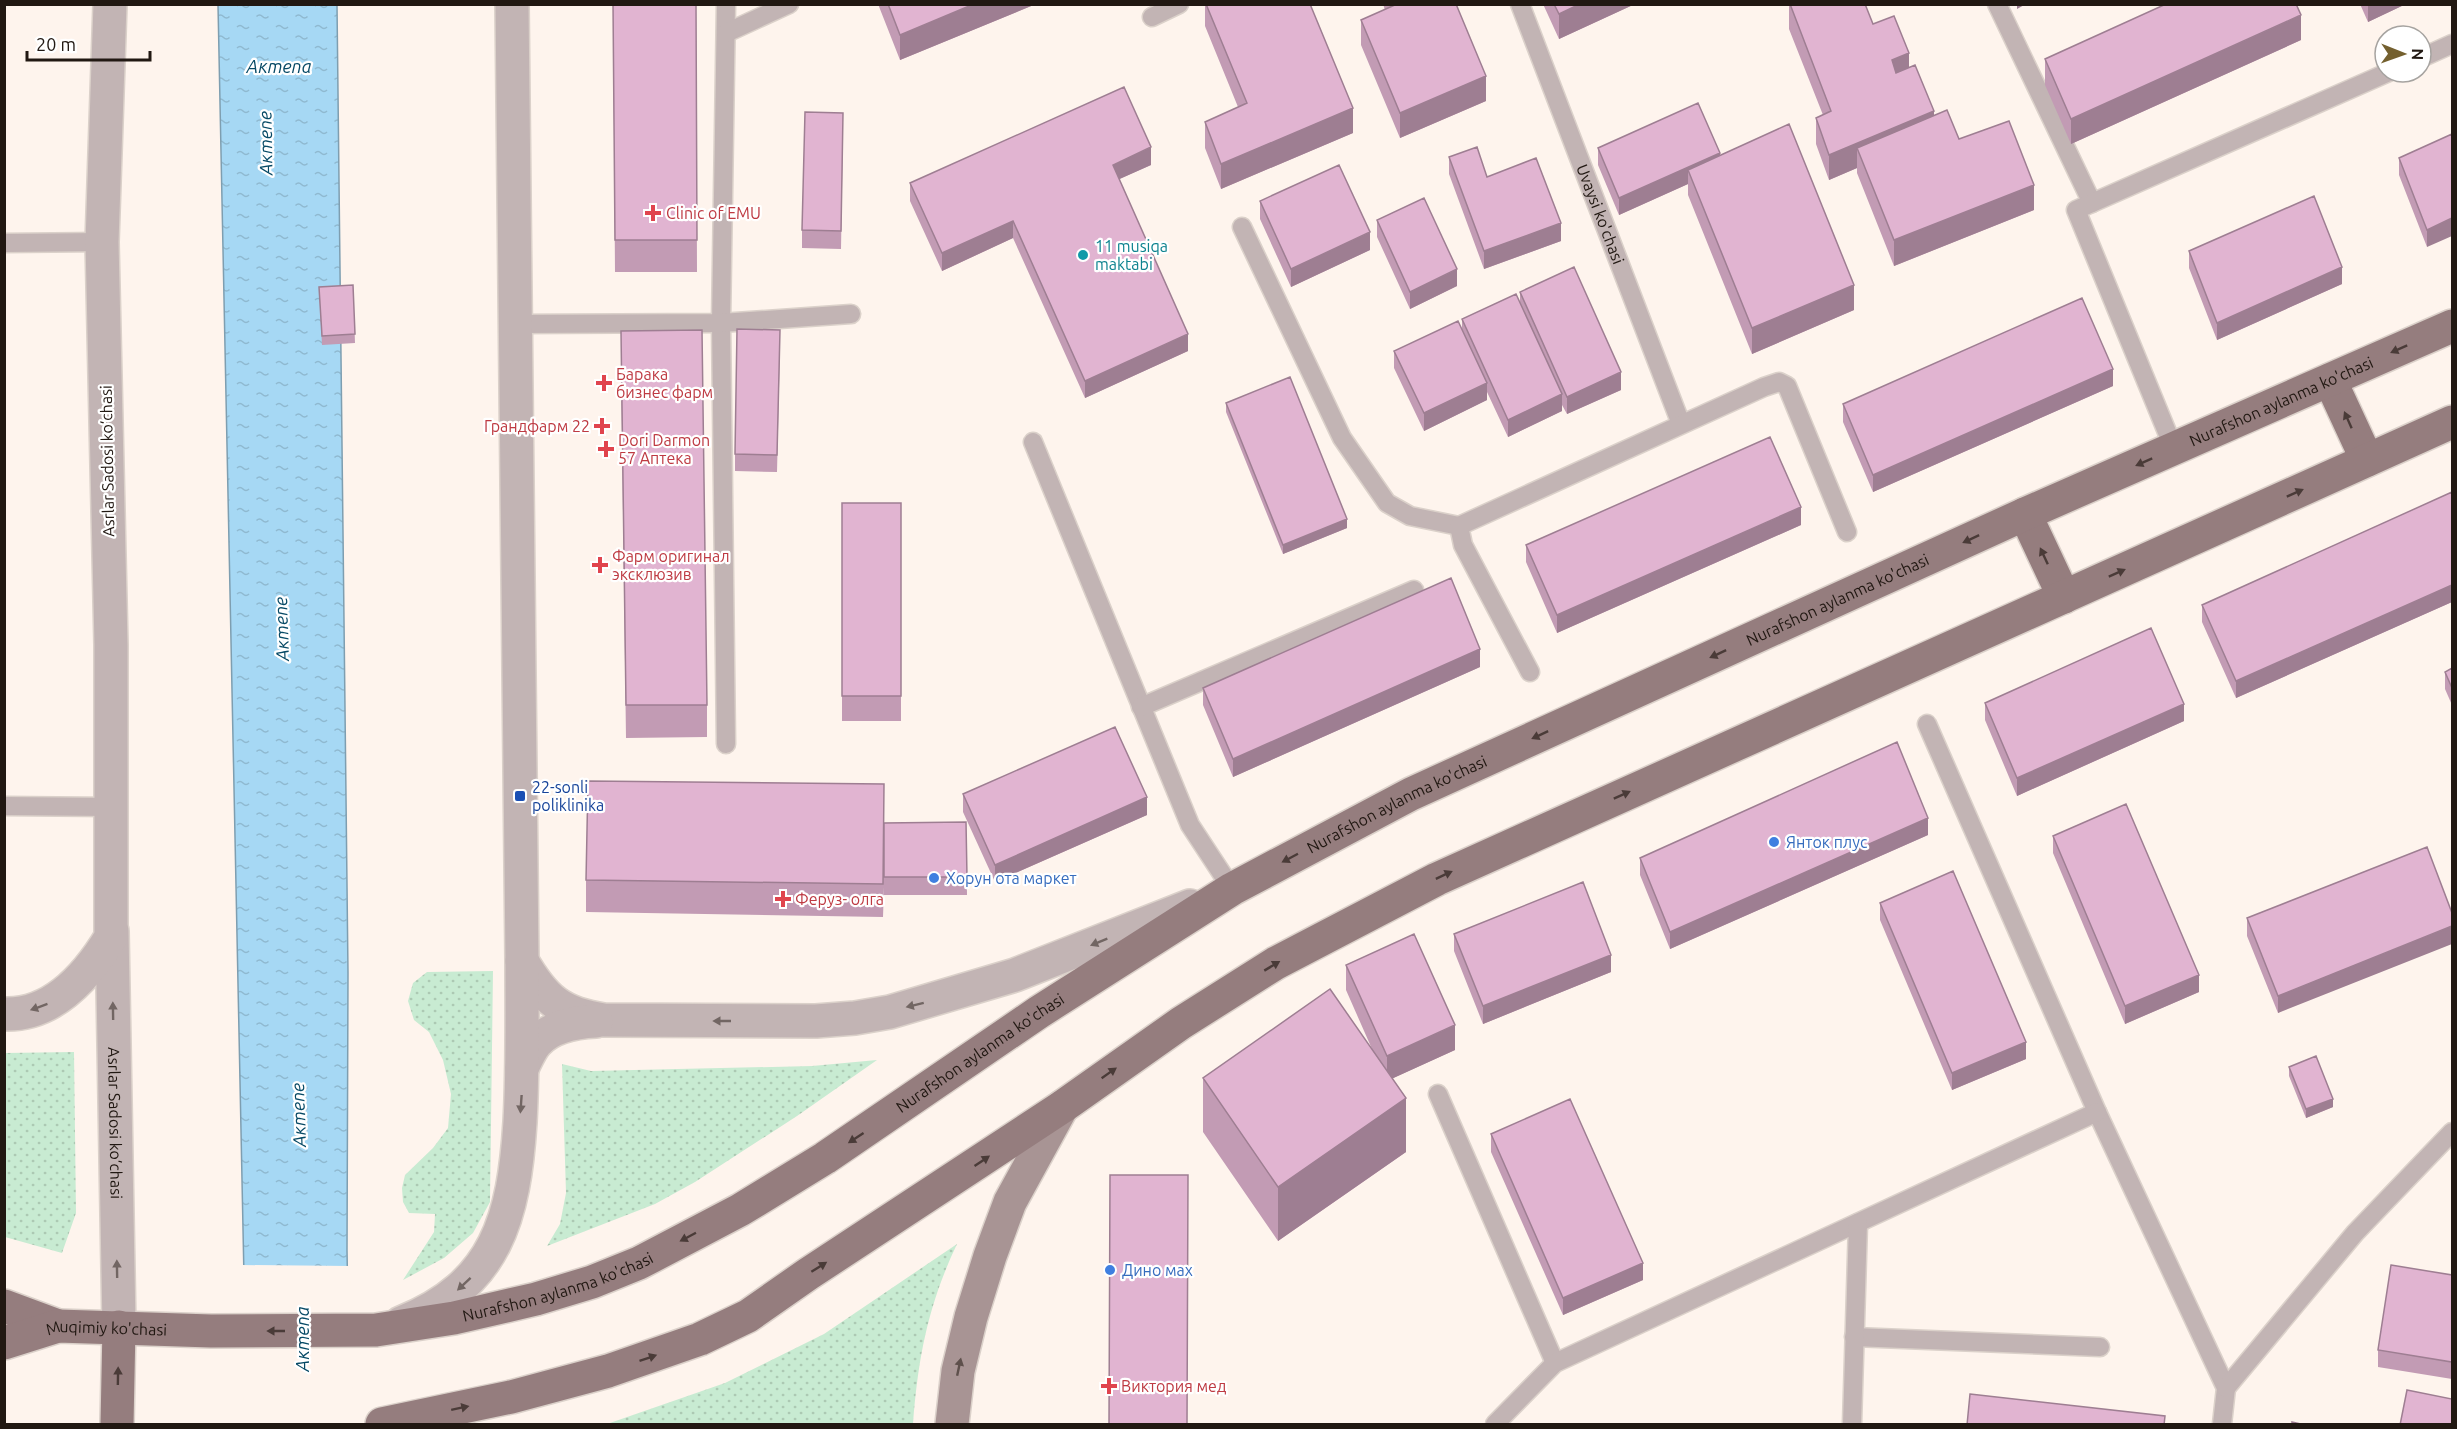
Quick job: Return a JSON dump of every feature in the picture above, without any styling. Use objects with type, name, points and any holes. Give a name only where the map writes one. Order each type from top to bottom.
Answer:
[{"type":"main road","name":"Nurafshon aylanma ko'chasi","points":[[211,1331],[376,1330],[454,1318],[536,1299],[592,1282],[639,1263],[740,1210],[825,1158],[1039,1012],[1232,890],[1411,794],[2025,514],[2452,326]]},
{"type":"main road","points":[[2330,380],[2367,460]]},
{"type":"main road","points":[[382,1425],[533,1392],[608,1371],[700,1339],[748,1316],[1062,1107],[1180,1023],[1276,963],[1437,879],[2452,422]]},
{"type":"main road","points":[[2025,514],[2064,597]]},
{"type":"main road","points":[[952,1425],[958,1371],[990,1256],[1010,1202],[1062,1107]]},
{"type":"main road","points":[[4,1306],[58,1326]]},
{"type":"main road","name":"Muqimiy ko'chasi","points":[[4,1343],[58,1326],[211,1331]]},
{"type":"main road","points":[[117,1425],[118,1328]]},
{"type":"street","name":"Asrlar Sadosi ko‘chasi","points":[[4,1014],[31,1010],[49,1003],[78,981],[90,968],[111,937],[111,645],[102,242],[110,4]]},
{"type":"street","points":[[376,1330],[410,1320],[445,1301],[475,1274],[492,1249],[505,1221],[513,1192],[519,1134],[522,1068],[522,962],[512,4]]},
{"type":"street","points":[[522,1068],[536,1043],[555,1029],[578,1021],[816,1021],[890,1012],[1015,975],[1232,890]]},
{"type":"street","name":"Asrlar Sadosi ko‘chasi","points":[[111,918],[118,1328]]},
{"type":"street","points":[[522,962],[535,983],[550,1000],[568,1012],[604,1020]]},
{"type":"lane","points":[[726,4],[721,323],[726,744]]},
{"type":"lane","points":[[726,33],[789,4]]},
{"type":"lane","points":[[1152,17],[1179,4]]},
{"type":"lane","name":"Uvaysi ko'chasi","points":[[1520,4],[1681,424]]},
{"type":"lane","points":[[1997,4],[2092,203]]},
{"type":"lane","points":[[2433,53],[2452,44]]},
{"type":"lane","points":[[2174,449],[2076,210],[2373,79]]},
{"type":"lane","points":[[1242,227],[1342,438],[1387,502],[1410,516],[1459,526],[1681,424],[1779,382],[1787,386],[1846,532]]},
{"type":"lane","points":[[4,243],[102,242]]},
{"type":"lane","points":[[516,324],[721,323],[851,314]]},
{"type":"lane","points":[[1033,442],[1190,825],[1232,890]]},
{"type":"lane","points":[[1459,526],[1463,545],[1530,672]]},
{"type":"lane","points":[[1142,707],[1414,590]]},
{"type":"lane","points":[[1927,724],[2097,1112],[2226,1388],[2222,1425]]},
{"type":"lane","points":[[4,806],[111,807]]},
{"type":"lane","points":[[1438,1094],[1556,1363]]},
{"type":"lane","points":[[1495,1425],[1556,1363],[2097,1112]]},
{"type":"lane","points":[[2226,1388],[2355,1233],[2452,1132]]},
{"type":"lane","points":[[1851,1424],[1858,1223]]},
{"type":"lane","points":[[1854,1337],[2100,1347]]},
{"type":"green space","points":[[493,971],[490,1202],[473,1233],[444,1258],[403,1280],[434,1232],[435,1214],[409,1213],[403,1202],[402,1188],[405,1175],[433,1148],[448,1128],[451,1094],[443,1060],[429,1032],[414,1020],[408,1001],[413,983],[427,972]]},
{"type":"green space","points":[[74,1052],[76,1213],[62,1253],[5,1237],[5,1053]]},
{"type":"green space","points":[[877,1060],[797,1116],[695,1182],[655,1204],[547,1246],[560,1224],[566,1193],[562,1064],[591,1071],[812,1066]]},
{"type":"green space","points":[[957,1244],[939,1289],[926,1332],[921,1354],[913,1424],[607,1424],[725,1383],[824,1334]]},
{"type":"water","name":"Актепа","points":[[218,5],[337,5],[348,973],[347,1250],[350,1424],[247,1424]]},
{"type":"pier","points":[[242,1265],[350,1266],[353,1424],[244,1424]]},
{"type":"building","points":[[613,4],[696,4],[697,240],[615,240]]},
{"type":"building","points":[[888,4],[974,4],[900,35]]},
{"type":"building","points":[[1206,4],[1310,4],[1353,108],[1221,164],[1205,122],[1247,103]]},
{"type":"building","points":[[1397,4],[1456,4],[1486,76],[1400,113],[1361,20]]},
{"type":"building","points":[[1554,4],[1580,4],[1559,14]]},
{"type":"building","points":[[1790,4],[1865,4],[1873,24],[1894,16],[1909,53],[1892,60],[1896,73],[1915,65],[1934,111],[1829,155],[1816,118],[1831,111]]},
{"type":"building","points":[[2166,4],[2296,4],[2301,15],[2071,119],[2045,59]]},
{"type":"building","name":"11 musiqa maktabi","points":[[1124,87],[1151,147],[1113,165],[1188,334],[1085,381],[1013,221],[942,253],[910,183]]},
{"type":"building","points":[[1698,103],[1720,153],[1619,198],[1598,148]]},
{"type":"building","points":[[1947,110],[1959,139],[2009,121],[2034,185],[1894,240],[1857,148]]},
{"type":"building","points":[[805,112],[843,113],[841,231],[802,230]]},
{"type":"building","points":[[1789,124],[1854,285],[1752,328],[1688,170]]},
{"type":"building","points":[[2452,134],[2452,218],[2427,230],[2399,158]]},
{"type":"building","points":[[1477,147],[1487,177],[1536,158],[1561,223],[1484,251],[1449,157]]},
{"type":"building","points":[[1339,165],[1370,232],[1291,269],[1260,201]]},
{"type":"building","points":[[2314,196],[2342,267],[2217,323],[2189,251]]},
{"type":"building","points":[[1424,198],[1457,269],[1410,292],[1377,220]]},
{"type":"building","points":[[1574,267],[1621,372],[1567,397],[1520,292]]},
{"type":"building","points":[[353,285],[355,334],[322,336],[319,287]]},
{"type":"building","points":[[1516,294],[1562,394],[1508,420],[1462,319]]},
{"type":"building","points":[[2082,298],[2113,369],[1873,475],[1843,404]]},
{"type":"building","points":[[1458,321],[1487,383],[1424,413],[1394,351]]},
{"type":"building","points":[[737,329],[780,330],[777,455],[735,454]]},
{"type":"building","points":[[702,330],[707,705],[626,705],[621,331]]},
{"type":"building","points":[[1290,377],[1347,519],[1283,545],[1226,403]]},
{"type":"building","points":[[1770,437],[1801,507],[1557,615],[1526,545]]},
{"type":"building","points":[[2452,492],[2452,585],[2236,681],[2202,605]]},
{"type":"building","points":[[842,503],[901,503],[901,696],[842,696]]},
{"type":"building","points":[[1451,578],[1480,649],[1233,759],[1203,688]]},
{"type":"building","points":[[2151,628],[2184,704],[2017,778],[1985,703]]},
{"type":"building","points":[[2452,668],[2452,688],[2445,672]]},
{"type":"building","points":[[1115,727],[1147,797],[995,865],[963,794]]},
{"type":"building","points":[[1897,742],[1928,818],[1670,932],[1640,858]]},
{"type":"building","points":[[588,781],[884,784],[883,884],[586,880]]},
{"type":"building","points":[[2126,804],[2199,975],[2125,1006],[2053,836]]},
{"type":"building","points":[[966,822],[967,877],[884,877],[884,823]]},
{"type":"building","points":[[2427,847],[2452,913],[2452,926],[2278,996],[2247,918]]},
{"type":"building","points":[[1953,871],[2026,1042],[1952,1073],[1880,903]]},
{"type":"building","points":[[1583,882],[1611,955],[1483,1006],[1454,934]]},
{"type":"building","points":[[1414,934],[1455,1025],[1387,1056],[1346,965]]},
{"type":"building","points":[[1330,989],[1406,1098],[1278,1187],[1203,1078]]},
{"type":"building","points":[[2316,1056],[2333,1099],[2306,1109],[2289,1067]]},
{"type":"building","points":[[1570,1099],[1643,1263],[1563,1298],[1491,1134]]},
{"type":"building","points":[[1110,1175],[1188,1175],[1187,1425],[1109,1425]]},
{"type":"building","points":[[2391,1265],[2452,1275],[2452,1362],[2378,1350]]},
{"type":"building","points":[[2407,1390],[2452,1399],[2452,1425],[2400,1425]]},
{"type":"building","points":[[1970,1394],[2165,1416],[2164,1425],[1967,1425]]},
{"type":"place","name":"Clinic of EMU","points":[[653,213]]},
{"type":"place","name":"11 musiqa maktabi","points":[[1083,255]]},
{"type":"place","name":"Барака бизнес фарм","points":[[604,383]]},
{"type":"place","name":"Грандфарм 22","points":[[602,426]]},
{"type":"place","name":"Dori Darmon 57 Аптека","points":[[606,449]]},
{"type":"place","name":"Фарм оригинал эксклюзив","points":[[600,565]]},
{"type":"place","name":"22-sonli poliklinika","points":[[520,796]]},
{"type":"place","name":"Янток плус","points":[[1774,842]]},
{"type":"place","name":"Хорун ота маркет","points":[[934,878]]},
{"type":"place","name":"Феруз- олга","points":[[783,899]]},
{"type":"place","name":"Дино мах","points":[[1110,1270]]},
{"type":"place","name":"Виктория мед","points":[[1109,1386]]},
{"type":"water label","name":"Актепе","points":[[265,143]]},
{"type":"water label","name":"Актепе","points":[[281,629]]},
{"type":"water label","name":"Актепе","points":[[298,1115]]}]
